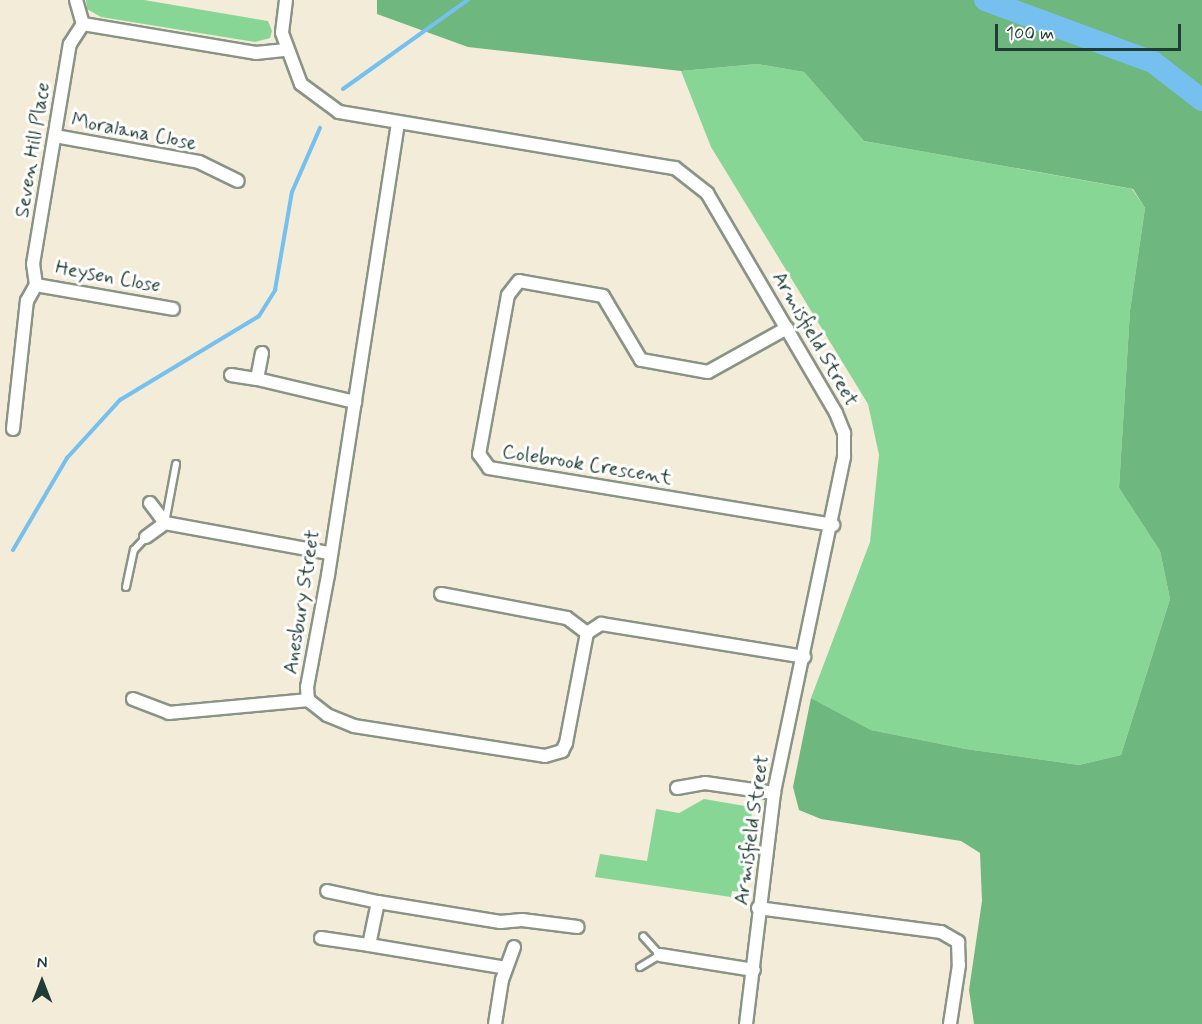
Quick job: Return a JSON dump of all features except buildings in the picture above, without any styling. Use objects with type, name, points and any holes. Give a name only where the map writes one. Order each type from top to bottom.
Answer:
[{"type":"street","points":[[76,0],[83,24],[256,53],[286,50]]},
{"type":"street","name":"Armisfield Street","points":[[286,0],[282,33],[286,50],[301,84],[316,98],[352,116],[675,168],[706,193],[787,328],[844,433],[844,457],[832,525],[774,793],[758,908],[754,970],[746,1024]]},
{"type":"street","name":"Seven Hill Place","points":[[13,429],[27,301],[36,285],[33,264],[70,44],[83,24]]},
{"type":"street","name":"Anesbury Street","points":[[398,123],[355,402],[307,687],[308,700],[327,715],[354,726],[554,755],[566,743],[587,633]]},
{"type":"street","name":"Moralana Close","points":[[55,136],[199,162],[238,181]]},
{"type":"street","name":"Colebrook Crescent","points":[[787,328],[708,372],[641,360],[603,296],[519,281],[508,295],[479,454],[489,468],[832,525]]},
{"type":"street","name":"Heysen Close","points":[[36,285],[173,309]]},
{"type":"street","points":[[257,379],[261,353]]},
{"type":"street","points":[[231,375],[355,402]]},
{"type":"street","points":[[150,503],[165,523],[330,553]]},
{"type":"street","points":[[146,537],[165,523]]},
{"type":"street","points":[[441,594],[567,618],[587,633],[600,624],[804,657]]},
{"type":"street","points":[[133,699],[169,713],[308,700]]},
{"type":"street","points":[[677,788],[705,783],[774,793]]},
{"type":"street","points":[[327,891],[378,902],[500,922],[522,920],[578,927]]},
{"type":"street","points":[[369,945],[378,902]]},
{"type":"street","points":[[758,908],[941,932],[958,942],[959,965],[950,1024]]},
{"type":"street","points":[[321,938],[506,968]]},
{"type":"street","points":[[495,1024],[506,968],[514,947]]},
{"type":"street","points":[[660,955],[754,970]]},
{"type":"lane","points":[[165,523],[176,464]]},
{"type":"lane","points":[[126,587],[134,550],[146,537]]},
{"type":"lane","points":[[640,967],[660,955],[643,936]]},
{"type":"green space","points":[[86,0],[144,0],[268,21],[272,31],[270,38],[255,42],[101,17],[87,9]]},
{"type":"green space","points":[[377,0],[1202,0],[1202,1024],[974,1024],[969,990],[982,901],[980,853],[961,841],[821,819],[799,810],[793,787],[811,698],[871,730],[966,749],[1079,765],[1121,755],[1170,599],[1160,551],[1119,488],[1130,311],[1145,208],[1133,189],[864,141],[804,72],[757,64],[681,71],[468,47],[377,14]]},
{"type":"green space","points":[[757,64],[804,72],[864,141],[1132,189],[1145,208],[1130,311],[1119,488],[1160,551],[1170,599],[1121,755],[1079,765],[966,749],[871,730],[811,698],[870,542],[879,455],[868,404],[711,147],[681,71]]},
{"type":"green space","points":[[704,799],[745,806],[752,812],[742,892],[732,891],[731,897],[595,877],[600,854],[647,861],[656,809],[679,813]]},
{"type":"waterway","points":[[343,89],[468,0]]},
{"type":"waterway","points":[[985,0],[1153,62],[1202,100]]},
{"type":"waterway","points":[[13,550],[67,458],[120,400],[259,316],[275,290],[292,192],[320,128]]}]
